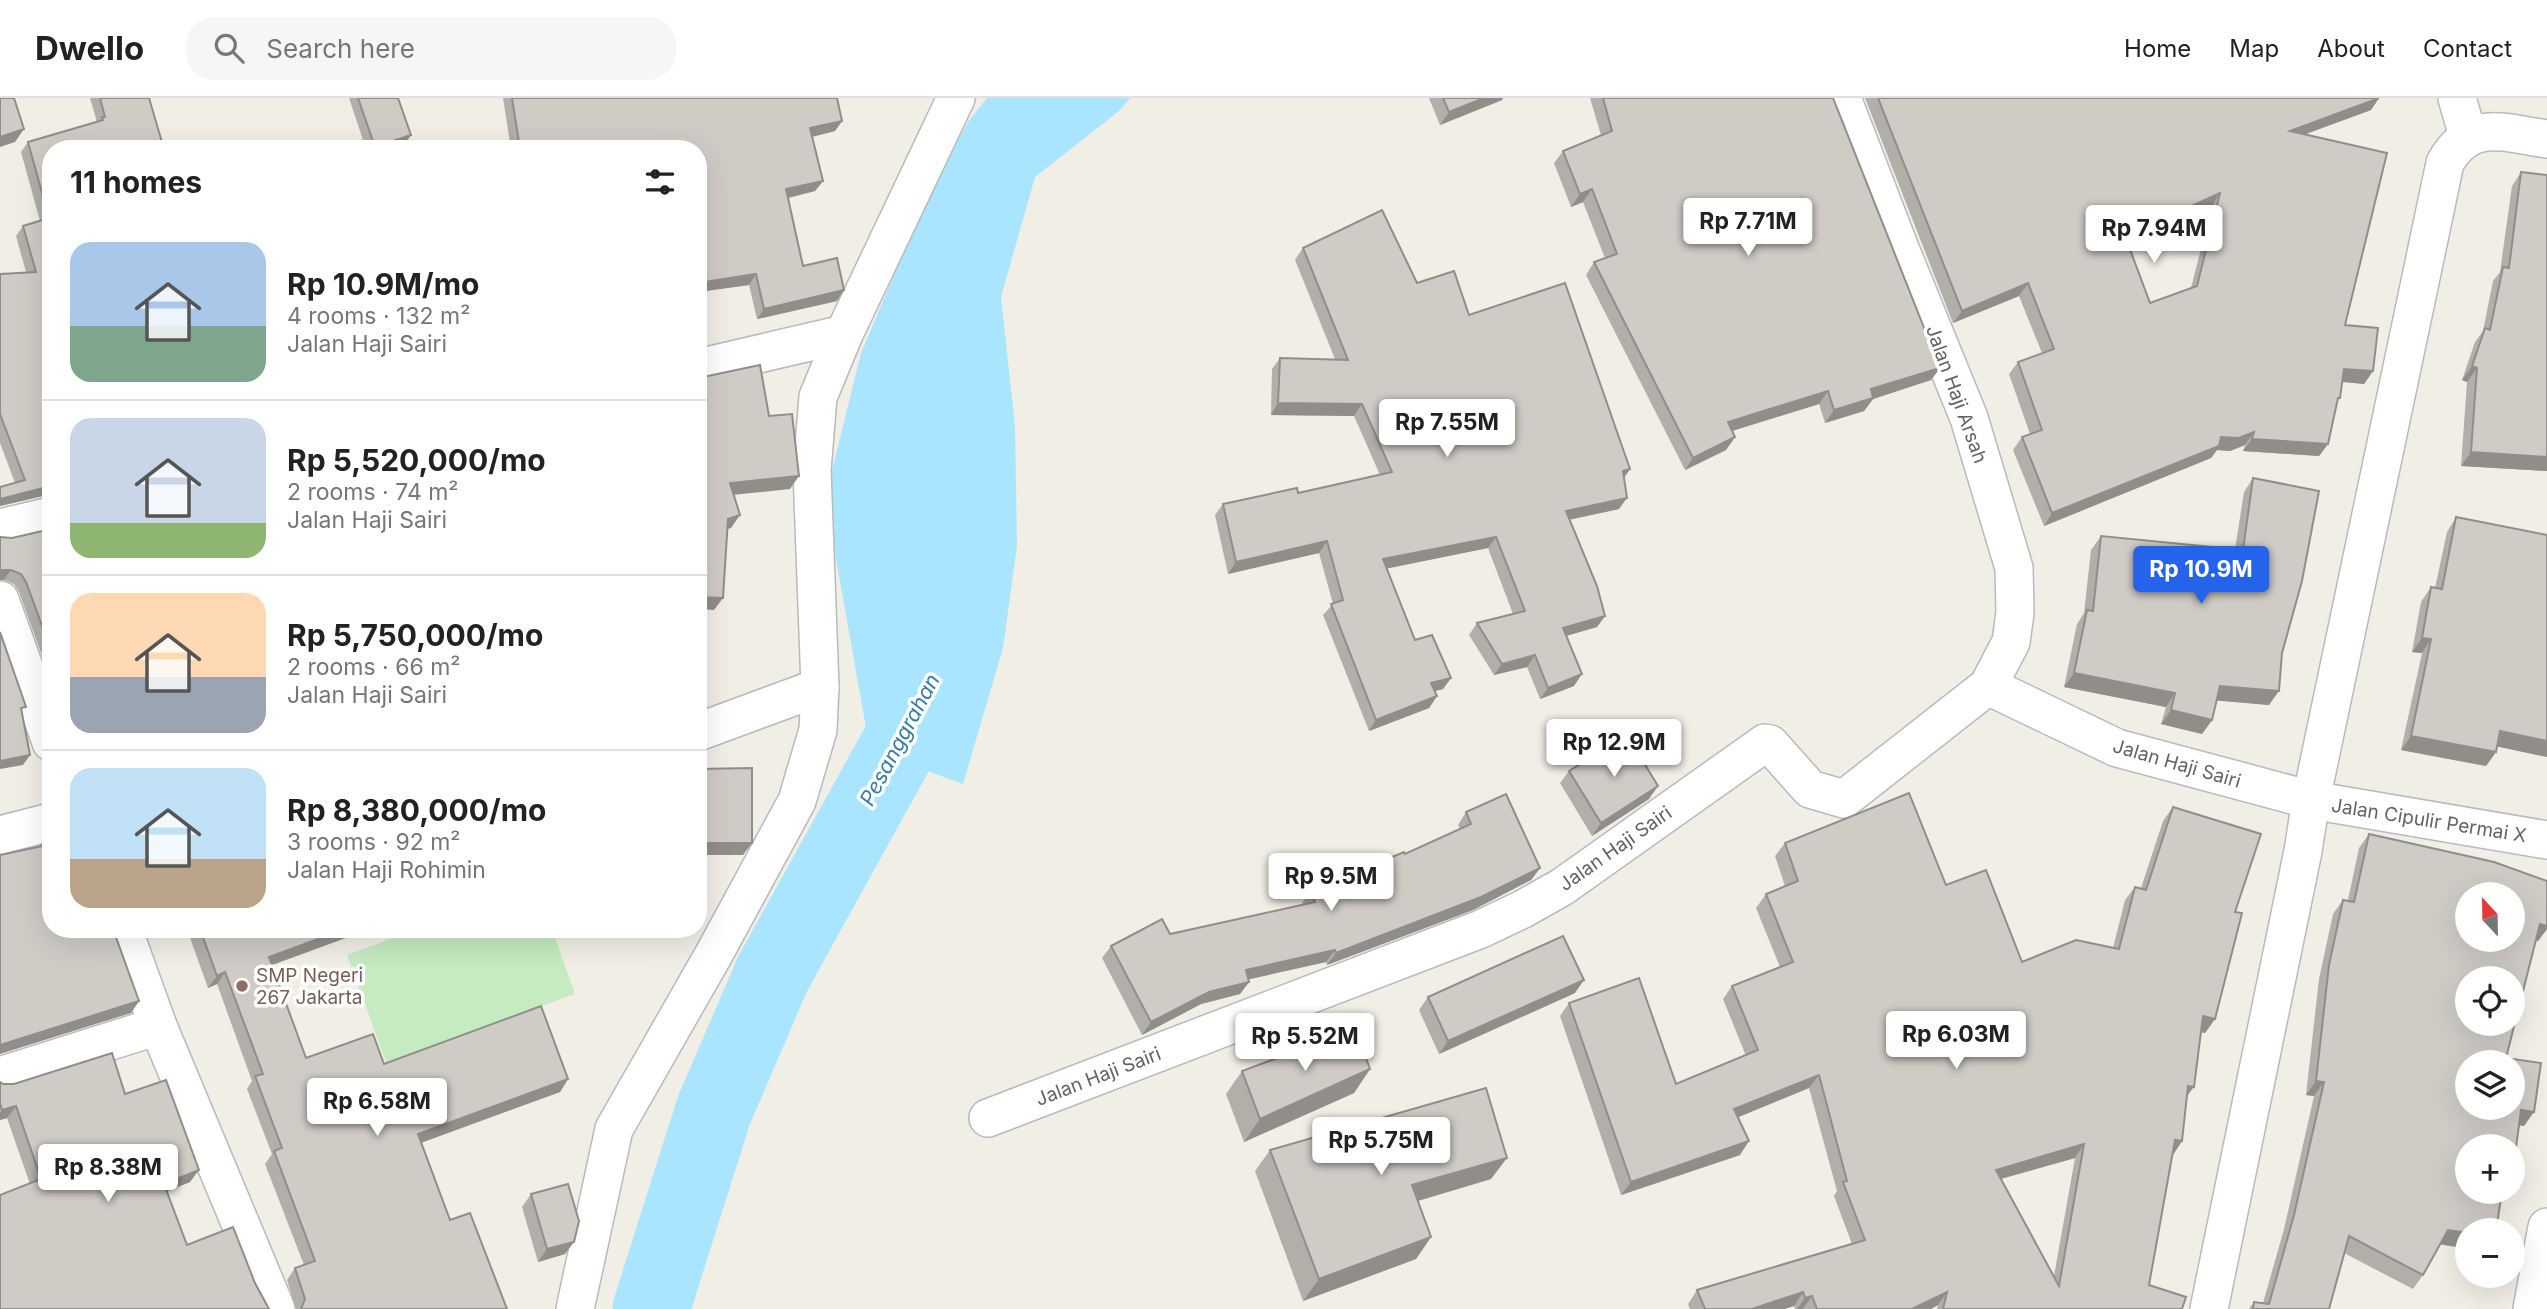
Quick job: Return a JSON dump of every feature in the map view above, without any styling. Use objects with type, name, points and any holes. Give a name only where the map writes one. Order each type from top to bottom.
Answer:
[{"type":"street","points":[[575,1309],[614,1129],[797,801],[818,730],[820,687],[813,470],[818,397],[844,334],[956,98]]},
{"type":"street","points":[[2457,98],[2468,136]]},
{"type":"street","name":"Jalan Haji Arsah","points":[[1853,101],[1901,251],[1969,418],[2014,568],[2015,613],[2011,642],[1988,686]]},
{"type":"street","points":[[2209,1309],[2303,851],[2311,800],[2445,163],[2454,147],[2468,136],[2488,131],[2547,139]]},
{"type":"street","points":[[707,366],[844,334]]},
{"type":"street","points":[[0,528],[42,518]]},
{"type":"street","points":[[0,600],[42,717]]},
{"type":"street","name":"Jalan Haji Sairi","points":[[988,1118],[1468,934],[1522,909],[1562,887],[1765,743],[1770,744],[1810,789],[1844,799],[1988,686],[2117,748],[2311,800]]},
{"type":"street","points":[[707,729],[820,687]]},
{"type":"street","name":"Jalan Cipulir Permai X","points":[[2311,800],[2547,840]]},
{"type":"street","points":[[0,835],[42,824]]},
{"type":"street","points":[[128,938],[158,1026],[276,1309]]},
{"type":"street","points":[[0,1076],[158,1026]]},
{"type":"street","points":[[2532,1309],[2547,1227]]},
{"type":"green space","points":[[393,938],[555,938],[575,994],[386,1062],[347,955]]},
{"type":"water","points":[[987,98],[1130,98],[1119,111],[1035,177],[1001,297],[1015,426],[1017,546],[1003,648],[963,784],[870,750],[836,559],[828,487],[861,353],[931,188],[968,122]]},
{"type":"building","points":[[0,98],[14,98],[24,129],[0,137]]},
{"type":"building","points":[[100,98],[149,98],[161,140],[42,140],[42,193],[28,142],[103,120],[102,117],[105,117]]},
{"type":"building","points":[[358,98],[398,98],[411,135],[396,140],[373,140]]},
{"type":"building","points":[[512,98],[837,98],[842,121],[810,128],[823,181],[786,189],[803,266],[837,258],[844,290],[764,309],[756,274],[707,282],[707,140],[519,140]]},
{"type":"building","points":[[1443,98],[1484,98],[1449,112]]},
{"type":"building","points":[[1603,98],[1833,98],[1940,368],[1871,389],[1873,398],[1834,410],[1828,391],[1728,422],[1735,437],[1693,458],[1594,262],[1617,254],[1592,189],[1580,194],[1563,151],[1612,131]]},
{"type":"building","points":[[1878,98],[2379,98],[2290,131],[2387,153],[2345,325],[2378,328],[2373,371],[2344,369],[2340,398],[2328,444],[2252,439],[2254,432],[2239,438],[2221,437],[2219,446],[2052,513],[2022,437],[2042,430],[2018,362],[2054,349],[2028,283],[1962,311]],"holes":[[[2220,193],[2197,286],[2150,303],[2125,236]]]},
{"type":"building","points":[[2521,172],[2547,175],[2547,457],[2471,452],[2477,368],[2472,366],[2485,328],[2490,330],[2503,267],[2509,268]]},
{"type":"building","points":[[1382,210],[1417,283],[1454,271],[1469,315],[1565,283],[1630,469],[1623,471],[1627,498],[1566,511],[1597,586],[1605,616],[1563,628],[1582,674],[1548,688],[1535,655],[1502,664],[1477,623],[1525,611],[1496,537],[1383,559],[1415,640],[1432,635],[1451,678],[1431,683],[1437,696],[1376,720],[1331,604],[1343,600],[1327,541],[1236,562],[1223,504],[1297,488],[1298,493],[1392,472],[1362,404],[1278,403],[1280,358],[1348,360],[1303,248]]},
{"type":"building","points":[[42,220],[42,488],[0,499],[0,487],[25,480],[0,414],[0,274],[36,272],[23,226]]},
{"type":"building","points":[[760,365],[769,416],[792,414],[799,476],[730,483],[740,515],[728,519],[723,598],[707,597],[707,376]]},
{"type":"building","points":[[2253,478],[2319,491],[2302,581],[2282,653],[2279,691],[2220,686],[2212,720],[2171,710],[2175,693],[2074,673],[2087,610],[2093,611],[2101,536],[2243,550]]},
{"type":"building","points":[[2456,517],[2547,535],[2547,741],[2500,731],[2496,752],[2411,736],[2431,639],[2422,638],[2431,587],[2442,589]]},
{"type":"building","points":[[42,531],[42,626],[21,574],[0,570],[0,537],[12,538]]},
{"type":"building","points":[[0,632],[26,707],[21,708],[30,755],[0,761]]},
{"type":"building","points":[[1627,735],[1658,786],[1601,823],[1569,771]]},
{"type":"building","points":[[752,768],[752,843],[707,843],[707,769]]},
{"type":"building","points":[[1909,793],[1946,885],[1986,870],[2022,962],[2076,940],[2119,949],[2135,887],[2146,890],[2173,807],[2261,834],[2235,912],[2242,913],[2215,1019],[2203,1016],[2194,1087],[2188,1086],[2182,1141],[2175,1140],[2149,1285],[2186,1297],[2182,1309],[1943,1309],[1947,1292],[1912,1309],[1817,1309],[1812,1296],[1805,1298],[1803,1292],[1752,1309],[1705,1309],[1697,1290],[1865,1240],[1843,1182],[1847,1181],[1819,1075],[1734,1109],[1749,1141],[1631,1182],[1569,1003],[1639,978],[1676,1084],[1758,1050],[1732,986],[1793,962],[1766,894],[1798,881],[1785,843]],"holes":[[[2084,1144],[2059,1286],[1996,1170]]]},
{"type":"building","points":[[1506,794],[1540,868],[1481,897],[1336,953],[1335,950],[1246,970],[1249,982],[1209,992],[1151,1022],[1111,946],[1162,919],[1170,934],[1315,902],[1311,891],[1404,852],[1405,854],[1471,824],[1466,812]]},
{"type":"building","points":[[2369,834],[2494,862],[2547,881],[2547,926],[2540,924],[2525,983],[2525,966],[2455,966],[2455,1036],[2512,1036],[2508,1050],[2455,1050],[2455,1120],[2520,1120],[2518,1134],[2455,1134],[2455,1204],[2500,1204],[2498,1218],[2455,1218],[2455,1231],[2448,1230],[2423,1275],[2349,1236],[2329,1309],[2253,1309],[2254,1302],[2269,1304],[2294,1215],[2324,1082],[2316,1081],[2329,965],[2343,900],[2354,902]]},
{"type":"building","points":[[42,846],[42,938],[116,938],[139,1001],[0,1045],[0,855]]},
{"type":"building","points":[[1563,936],[1584,980],[1448,1041],[1428,997]]},
{"type":"building","points":[[203,938],[321,938],[269,957],[306,1058],[373,1034],[384,1064],[541,1006],[568,1079],[418,1134],[450,1220],[470,1213],[507,1309],[301,1309],[305,1299],[295,1268],[315,1261],[274,1151],[282,1148],[255,1076],[263,1074],[225,972],[217,976]]},
{"type":"building","points":[[1355,1029],[1370,1069],[1260,1119],[1242,1071]]},
{"type":"building","points":[[112,1053],[125,1094],[166,1080],[199,1170],[164,1184],[187,1245],[233,1227],[255,1283],[269,1309],[0,1309],[0,1195],[41,1179],[16,1106],[2,1110],[0,1082],[14,1084]]},
{"type":"building","points":[[2525,1061],[2541,1063],[2534,1112],[2525,1111]]},
{"type":"building","points":[[1486,1088],[1507,1158],[1412,1185],[1431,1237],[1319,1279],[1270,1150]]},
{"type":"building","points":[[568,1184],[579,1221],[574,1242],[547,1249],[531,1194]]},
{"type":"waterway","name":"Pesanggrahan","points":[[651,1309],[714,1110],[773,973],[938,675],[938,664]]},
{"type":"place","name":"SMP Negeri 267 Jakarta","points":[[242,986]]}]
